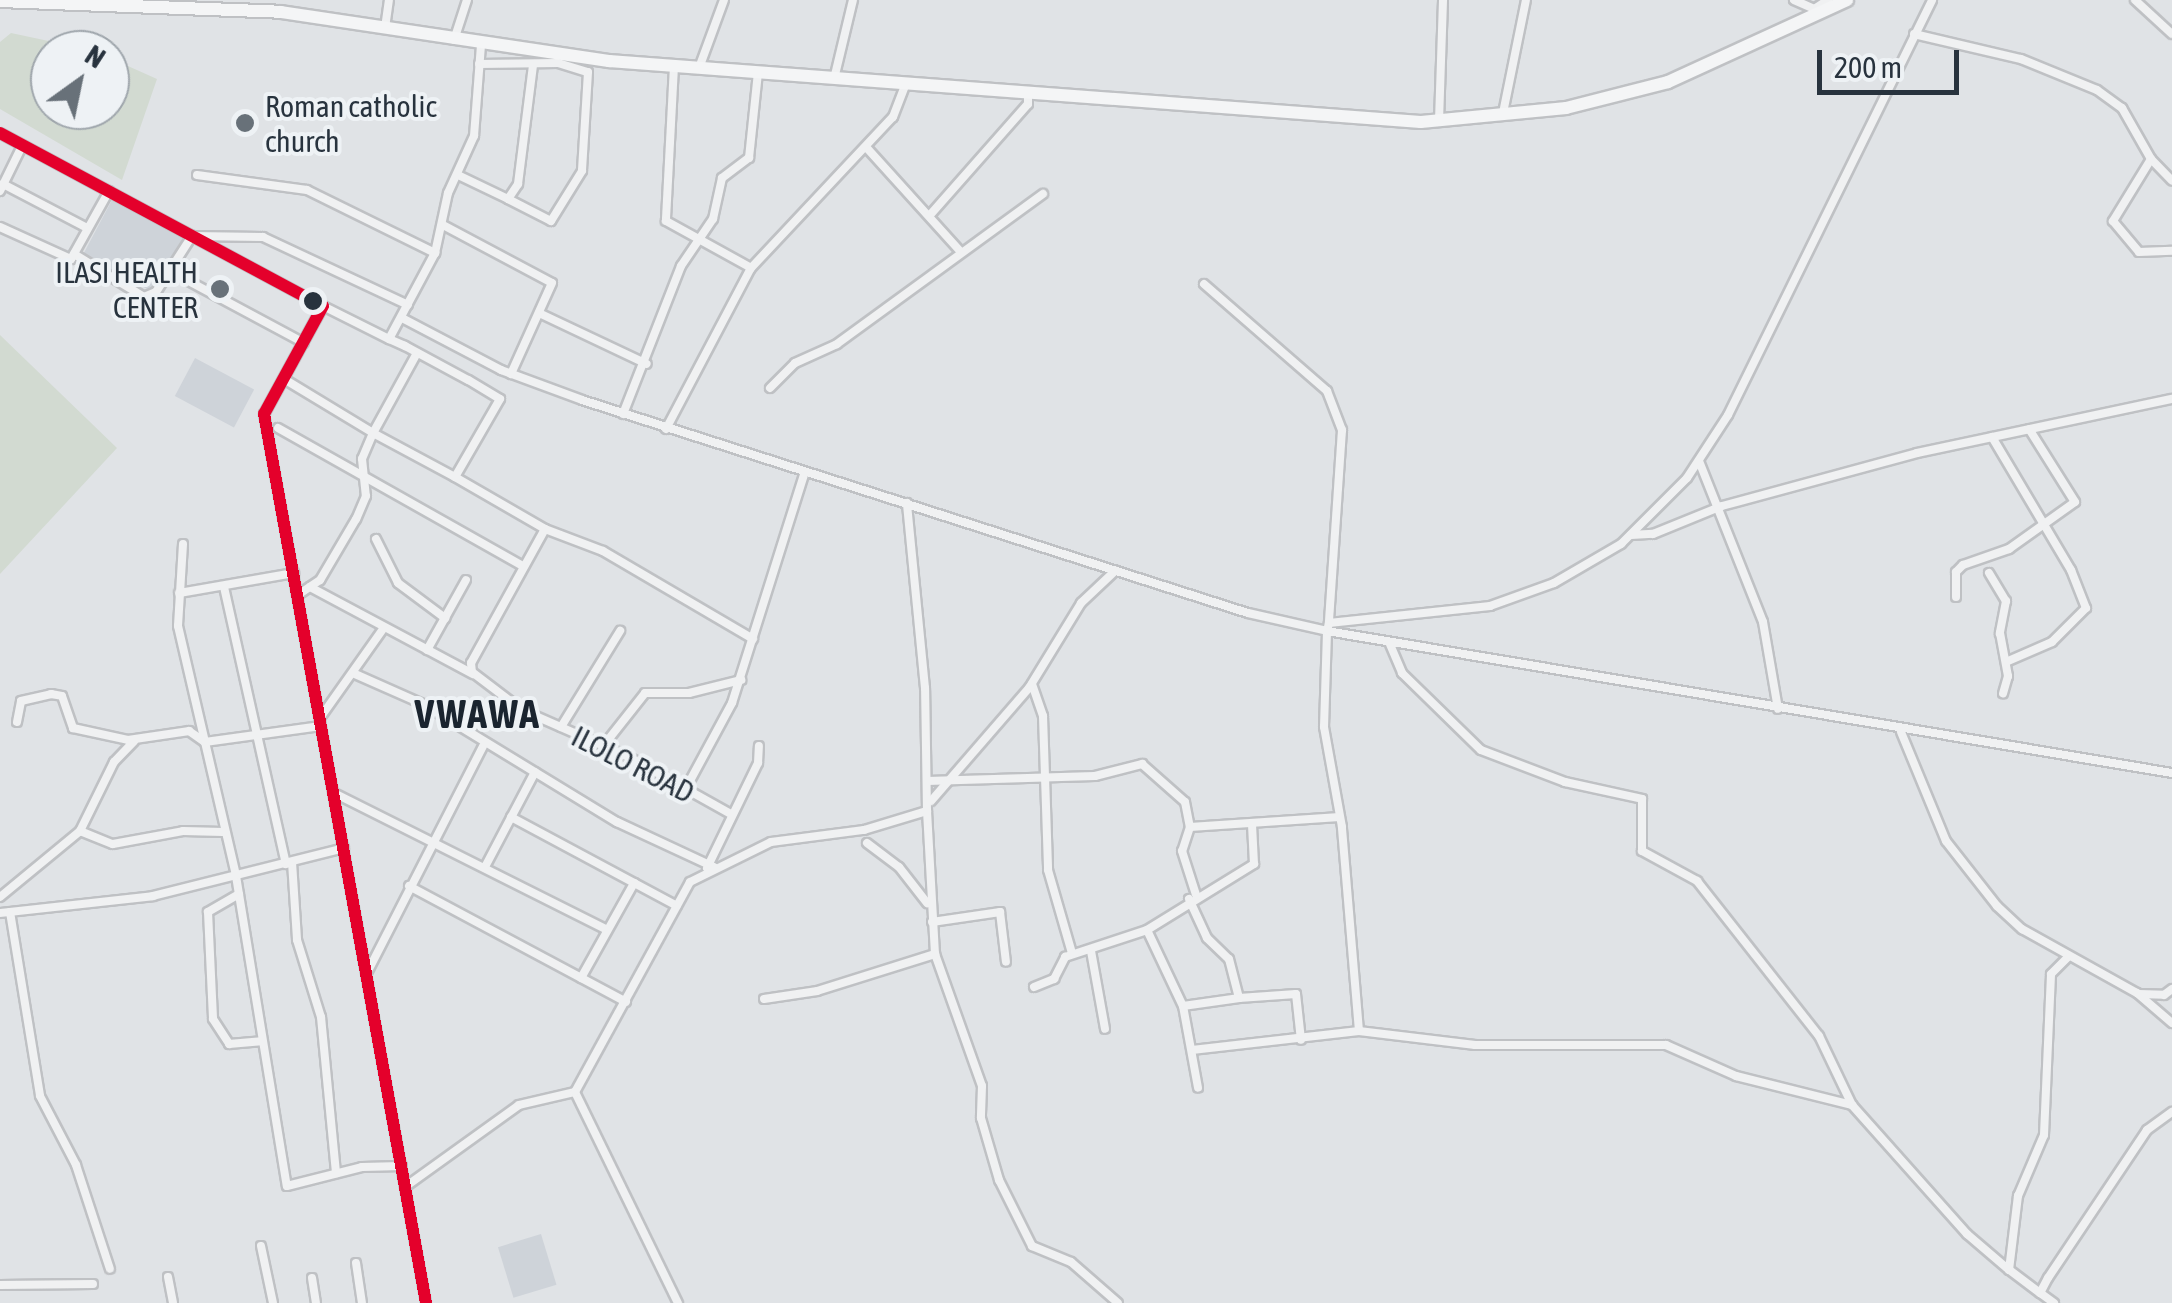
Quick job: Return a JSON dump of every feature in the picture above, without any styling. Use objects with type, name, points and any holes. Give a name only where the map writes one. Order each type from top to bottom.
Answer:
[{"type":"highway","points":[[0,1],[234,4],[481,44],[674,66],[1028,95],[1440,120],[1566,108],[1668,82],[1847,0]]},
{"type":"street","points":[[384,28],[389,0]]},
{"type":"street","points":[[454,40],[467,0]]},
{"type":"street","points":[[699,68],[724,0]]},
{"type":"street","points":[[834,79],[852,0]]},
{"type":"street","points":[[1440,120],[1443,0]]},
{"type":"street","points":[[1502,115],[1526,0]]},
{"type":"street","points":[[1794,0],[1814,9],[1828,0]]},
{"type":"street","points":[[1328,627],[1490,606],[1554,584],[1631,535],[1698,460],[1728,415],[1932,0]]},
{"type":"street","points":[[2136,0],[2172,34]]},
{"type":"street","points":[[1914,34],[2021,59],[2097,90],[2130,114],[2151,159],[2172,181]]},
{"type":"street","points":[[390,340],[435,253],[474,136],[481,44]]},
{"type":"street","points":[[458,175],[552,221],[582,171],[588,72],[558,63],[479,64]]},
{"type":"street","points":[[508,199],[527,153],[533,65]]},
{"type":"street","points":[[674,66],[666,221],[750,268]]},
{"type":"street","points":[[623,414],[647,364],[656,326],[696,241],[713,218],[722,178],[749,158],[758,73]]},
{"type":"street","points":[[666,429],[750,268],[894,118],[906,86]]},
{"type":"street","points":[[930,214],[1028,104],[1028,95]]},
{"type":"street","points":[[0,133],[500,399],[456,476]]},
{"type":"street","points":[[22,146],[2,188],[87,228]]},
{"type":"street","points":[[866,147],[959,250]]},
{"type":"street","points":[[2151,159],[2114,221],[2140,252],[2172,251]]},
{"type":"street","points":[[197,175],[307,190],[435,253]]},
{"type":"street","points":[[74,254],[110,191]]},
{"type":"street","points":[[770,388],[959,250],[1043,194]]},
{"type":"street","points":[[443,225],[552,284],[510,374]]},
{"type":"street","points":[[0,228],[62,257],[74,254],[144,297],[156,292],[192,236]]},
{"type":"street","points":[[192,236],[264,237],[408,305]]},
{"type":"street","points":[[168,270],[304,342]]},
{"type":"street","points":[[1204,284],[1328,392],[1342,430],[1322,714],[1340,817],[1359,1031]]},
{"type":"street","points":[[324,306],[264,414],[426,1303]]},
{"type":"street","points":[[539,313],[647,364]]},
{"type":"street","points":[[402,318],[510,374],[666,429],[908,502],[1115,571],[1328,627],[1389,642],[1901,732],[2172,773]]},
{"type":"street","points":[[350,472],[362,462],[417,352]]},
{"type":"street","points":[[284,379],[545,529],[587,542],[754,639]]},
{"type":"street","points":[[1631,535],[1653,534],[1722,506],[2029,428],[2172,399]]},
{"type":"street","points":[[278,428],[350,472],[523,566]]},
{"type":"street","points":[[1956,597],[1960,567],[2010,549],[2066,512],[2076,498],[2029,428]]},
{"type":"street","points":[[1992,438],[2041,526],[2071,570],[2086,608],[2052,642],[2006,662]]},
{"type":"street","points":[[1698,460],[1722,506],[1763,622],[1778,709]]},
{"type":"street","points":[[298,596],[310,587],[356,519],[366,481],[362,462]]},
{"type":"street","points":[[685,790],[741,680],[806,472]]},
{"type":"street","points":[[908,502],[936,954],[982,1086],[981,1118],[998,1180],[1032,1246],[1071,1262],[1118,1303]]},
{"type":"street","points":[[476,676],[471,663],[545,529]]},
{"type":"street","points":[[376,540],[398,583],[445,618]]},
{"type":"street","points":[[182,544],[178,626],[236,876],[286,1186],[336,1173],[402,1166]]},
{"type":"street","points":[[406,1187],[519,1105],[575,1092],[690,882],[709,867],[771,842],[864,830],[929,806],[945,781],[1032,684],[1081,603],[1115,571]]},
{"type":"street","points":[[1989,573],[2006,602],[2000,633],[2006,662],[2003,693]]},
{"type":"street","points":[[179,593],[294,574]]},
{"type":"street","points":[[428,650],[466,580]]},
{"type":"street","points":[[224,587],[289,863],[297,940],[321,1017],[336,1173]]},
{"type":"street","name":"ILOLO ROAD","points":[[310,587],[476,676],[522,710],[604,746],[730,813]]},
{"type":"street","points":[[17,722],[22,701],[51,694],[62,696],[73,728],[134,740],[188,731],[206,742],[321,722],[383,629]]},
{"type":"street","points":[[560,727],[620,632]]},
{"type":"street","points":[[1389,642],[1402,673],[1481,750],[1565,782],[1642,799],[1642,851],[1697,882],[1820,1036],[1852,1104],[1967,1234],[2054,1303]]},
{"type":"street","points":[[356,674],[425,706],[482,746],[535,772],[617,822],[709,867]]},
{"type":"street","points":[[604,746],[646,693],[689,694],[741,680]]},
{"type":"street","points":[[1032,684],[1043,716],[1048,776],[1048,870],[1072,953]]},
{"type":"street","points":[[1901,732],[1930,811],[1972,878],[2022,929],[2067,958],[2137,993],[2172,1022]]},
{"type":"street","points":[[0,897],[80,831],[114,762],[134,740]]},
{"type":"street","points":[[367,975],[408,886],[482,746]]},
{"type":"street","points":[[709,867],[730,813],[758,763],[759,746]]},
{"type":"street","points":[[927,781],[1048,776],[1148,766],[1185,802],[1190,826],[1182,851],[1192,897],[1208,938],[1229,959],[1239,998]]},
{"type":"street","points":[[486,864],[535,772]]},
{"type":"street","points":[[334,793],[486,864],[607,930]]},
{"type":"street","points":[[1190,826],[1340,817]]},
{"type":"street","points":[[511,818],[678,906]]},
{"type":"street","points":[[1034,988],[1054,979],[1072,953],[1091,951],[1146,930],[1192,897],[1254,864],[1252,824]]},
{"type":"street","points":[[80,831],[113,844],[184,831],[223,832]]},
{"type":"street","points":[[867,844],[899,867],[931,910]]},
{"type":"street","points":[[110,1269],[76,1165],[40,1096],[5,913],[134,899],[344,848]]},
{"type":"street","points":[[581,978],[634,883]]},
{"type":"street","points":[[408,886],[626,1002]]},
{"type":"street","points":[[239,894],[208,912],[214,1019],[229,1044],[261,1041]]},
{"type":"street","points":[[932,922],[1000,912],[1006,962]]},
{"type":"street","points":[[1146,930],[1183,1006],[1198,1088]]},
{"type":"street","points":[[1091,951],[1104,1029]]},
{"type":"street","points":[[764,1000],[817,991],[936,954]]},
{"type":"street","points":[[2008,1270],[2018,1196],[2044,1135],[2051,974],[2067,958]]},
{"type":"street","points":[[2137,993],[2164,996],[2172,989]]},
{"type":"street","points":[[1183,1006],[1295,992],[1300,1040]]},
{"type":"street","points":[[1192,1050],[1359,1031],[1475,1045],[1666,1045],[1736,1076],[1852,1104]]},
{"type":"street","points":[[575,1092],[678,1303]]},
{"type":"street","points":[[2040,1293],[2147,1130],[2172,1112]]},
{"type":"street","points":[[260,1246],[273,1303]]},
{"type":"street","points":[[356,1264],[362,1303]]},
{"type":"street","points":[[168,1277],[173,1303]]},
{"type":"street","points":[[312,1278],[316,1303]]},
{"type":"street","points":[[0,1286],[93,1284]]},
{"type":"shaded area","points":[[11,33],[30,37],[30,126],[0,109],[0,42]]},
{"type":"shaded area","points":[[130,67],[157,79],[122,180],[36,130],[130,130]]},
{"type":"shaded area","points":[[112,200],[184,238],[154,293],[83,255]]},
{"type":"shaded area","points":[[0,335],[117,448],[0,574]]},
{"type":"shaded area","points":[[195,358],[254,389],[234,427],[175,396]]},
{"type":"shaded area","points":[[541,1234],[556,1285],[513,1298],[498,1247]]},
{"type":"transit line","points":[[0,133],[323,306],[264,414],[426,1303]]},
{"type":"place","name":"Roman catholic church","points":[[245,123]]},
{"type":"place","name":"ILASI HEALTH CENTER","points":[[220,289]]},
{"type":"district","name":"VWAWA","points":[[478,714]]}]
